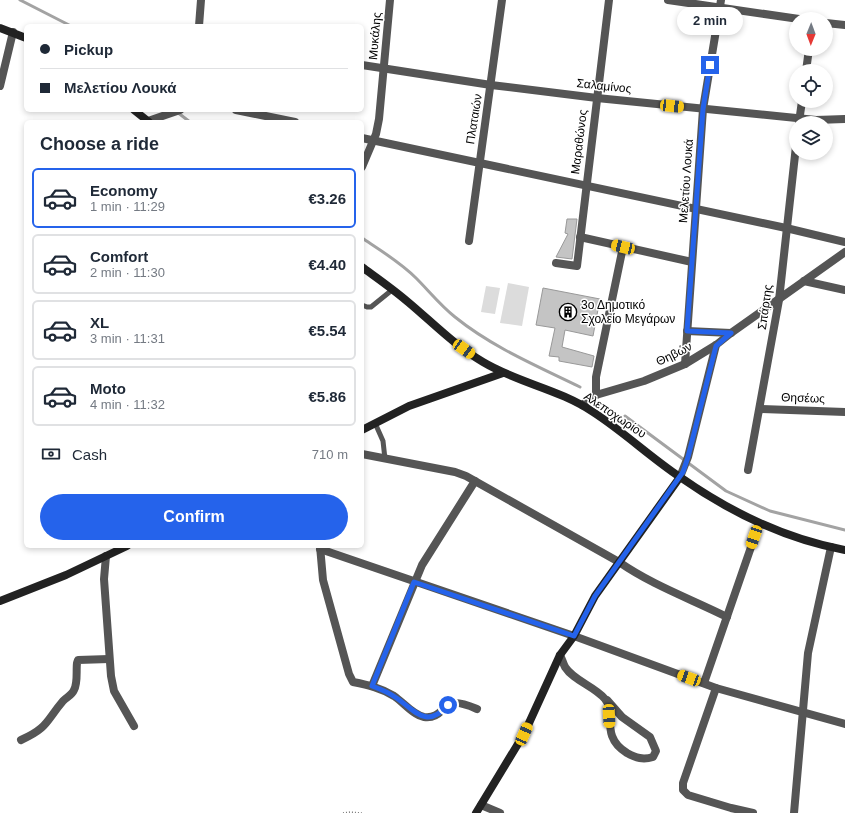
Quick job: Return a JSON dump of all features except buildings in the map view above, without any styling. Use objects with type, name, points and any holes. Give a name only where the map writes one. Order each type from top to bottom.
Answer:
[{"type":"street","points":[[199,24],[201,0]]},
{"type":"street","name":"Μυκάλης","points":[[364,162],[373,141],[379,119],[385,68],[390,0]]},
{"type":"street","name":"Πλαταιών","points":[[469,241],[502,0]]},
{"type":"street","name":"Μαραθώνος","points":[[556,263],[577,266],[609,0]]},
{"type":"street","points":[[668,0],[720,3],[789,17]]},
{"type":"street","name":"Μελετίου Λουκά","points":[[685,364],[703,109],[720,3]]},
{"type":"street","points":[[833,24],[845,25]]},
{"type":"street","points":[[0,28],[24,37]]},
{"type":"street","points":[[0,86],[13,32]]},
{"type":"street","name":"Σαλαμίνος","points":[[364,65],[491,85],[789,120]]},
{"type":"street","points":[[136,112],[146,120]]},
{"type":"street","points":[[153,120],[175,112]]},
{"type":"street","points":[[246,112],[285,120]]},
{"type":"street","name":"Σαλαμίνος","points":[[833,119],[845,118]]},
{"type":"street","points":[[364,139],[586,187],[786,228],[845,242]]},
{"type":"street","name":"Σπάρτης","points":[[748,470],[760,409],[778,300],[794,160]]},
{"type":"street","points":[[580,237],[692,262]]},
{"type":"street","points":[[596,395],[596,377],[623,247]]},
{"type":"street","name":"Θηβών","points":[[582,405],[596,395],[644,381],[685,364],[716,346],[731,333],[845,252]]},
{"type":"street","name":"Αλεποχωρίου","points":[[364,271],[392,290],[449,338],[482,362],[503,373],[560,394],[582,405],[623,432],[682,475],[759,524],[791,536],[845,550]]},
{"type":"street","points":[[804,281],[845,290]]},
{"type":"street","points":[[687,331],[731,333]]},
{"type":"street","points":[[476,813],[524,734],[560,655],[574,636],[595,596],[682,475],[688,457],[716,346]]},
{"type":"street","points":[[364,429],[409,406],[503,373]]},
{"type":"street","name":"Θησέως","points":[[760,409],[845,412]]},
{"type":"street","points":[[364,454],[455,472],[466,476],[619,562],[632,571],[680,596],[726,617]]},
{"type":"street","points":[[372,686],[414,582],[429,552],[475,481]]},
{"type":"street","points":[[704,683],[759,524]]},
{"type":"street","points":[[794,813],[808,653],[831,547]]},
{"type":"street","points":[[0,601],[66,575],[123,548]]},
{"type":"street","points":[[320,548],[323,580],[353,682],[372,686],[395,697],[418,715],[425,717],[438,714],[448,705],[453,703],[463,704],[477,709]]},
{"type":"street","points":[[323,548],[414,582],[574,636],[716,688],[845,724]]},
{"type":"street","points":[[106,556],[104,579],[109,659],[114,691],[134,726]]},
{"type":"street","points":[[560,655],[565,667],[574,676],[594,688],[607,700],[622,717],[650,738],[656,751],[653,757],[645,759],[635,757],[620,749],[614,742],[607,700]]},
{"type":"street","points":[[21,740],[45,727],[64,700],[74,692],[76,686],[78,660],[109,659]]},
{"type":"street","points":[[716,688],[683,783],[683,790],[688,795],[752,813]]},
{"type":"street","points":[[481,805],[500,813]]},
{"type":"lane","points":[[364,306],[367,308],[371,307],[392,290]]},
{"type":"lane","points":[[375,423],[383,441],[385,459]]},
{"type":"path","points":[[343,813],[362,813]]},
{"type":"shaded area","points":[[508,283],[529,287],[522,326],[500,323]]},
{"type":"shaded area","points":[[486,286],[500,288],[495,314],[481,312]]},
{"type":"waterway","points":[[20,0],[67,24]]},
{"type":"waterway","points":[[177,112],[187,120]]},
{"type":"waterway","points":[[364,239],[390,256],[416,278],[444,308],[469,328],[499,347],[580,387]]},
{"type":"waterway","points":[[625,416],[726,491],[770,511],[845,530]]},
{"type":"place","name":"3ο Δημοτικό Σχολείο Μεγάρων","points":[[568,312]]},
{"type":"route","points":[[448,705],[438,714],[425,717],[418,715],[412,709],[387,692],[372,686],[414,582],[574,636],[600,588],[683,472],[716,346],[731,333],[687,331],[703,109],[710,65]]}]
